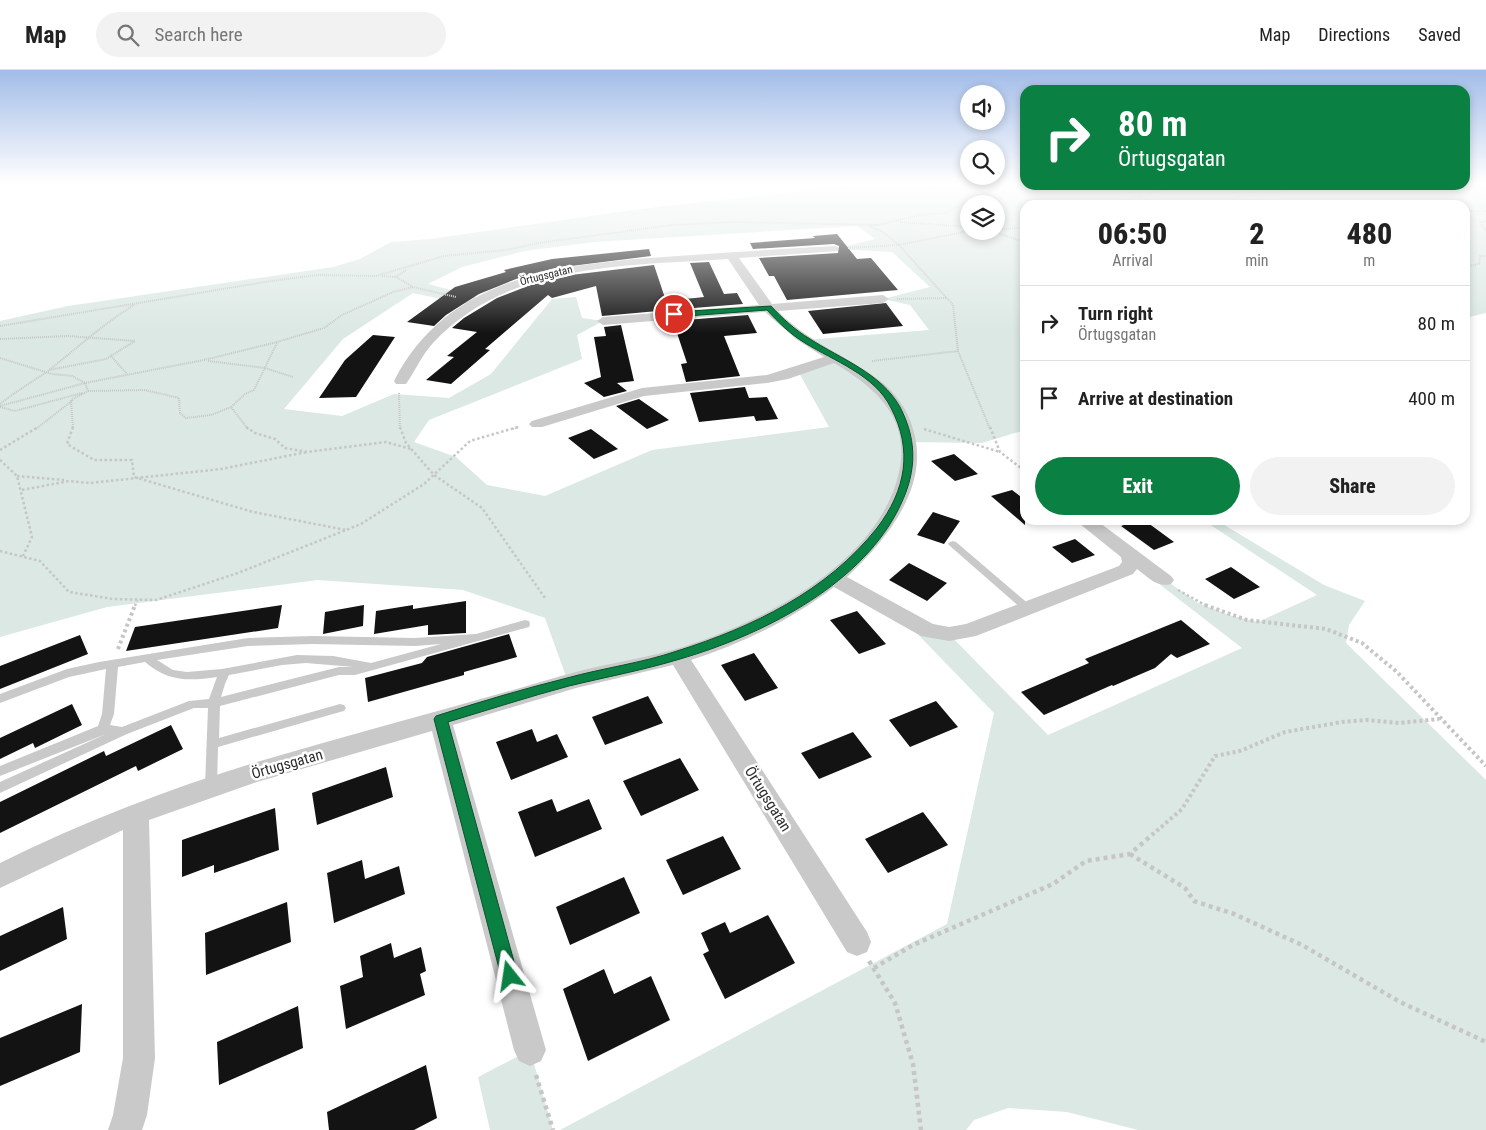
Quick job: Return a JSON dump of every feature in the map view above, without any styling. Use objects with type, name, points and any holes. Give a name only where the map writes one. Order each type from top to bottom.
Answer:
[{"type":"street","name":"Örtugsgatan","points":[[401,381],[410,362],[435,333],[476,302],[506,286],[563,270],[602,264],[834,249]]},
{"type":"street","name":"Örtugsgatan","points":[[0,876],[73,839],[136,813],[211,786],[568,682],[678,656],[735,635],[792,607],[835,579],[866,548],[888,520],[902,494],[907,471],[909,442],[902,422],[884,390],[868,376],[805,340],[783,323],[768,307],[731,255]]},
{"type":"street","points":[[603,321],[883,299]]},
{"type":"street","points":[[537,424],[633,394],[660,389],[767,379],[841,361]]},
{"type":"street","points":[[1091,525],[1164,580]]},
{"type":"street","points":[[835,579],[928,631],[949,634],[969,631],[1126,570],[1132,563],[1130,555]]},
{"type":"street","name":"Örtugsgatan","points":[[678,656],[857,942]]},
{"type":"street","points":[[440,719],[530,1050]]},
{"type":"street","points":[[125,1130],[130,1115],[139,1058],[136,813]]},
{"type":"lane","points":[[953,544],[1026,608]]},
{"type":"lane","points":[[0,788],[123,731],[193,704],[214,703],[339,671],[355,671],[524,624]]},
{"type":"lane","points":[[0,699],[68,673],[148,658],[265,640],[415,642],[474,637]]},
{"type":"lane","points":[[148,658],[159,669],[177,676],[197,676],[296,659],[340,661],[373,666]]},
{"type":"lane","points":[[103,729],[109,718],[109,677],[113,664]]},
{"type":"lane","points":[[211,786],[214,703],[219,684],[226,671]]},
{"type":"lane","points":[[213,744],[340,708]]},
{"type":"lane","points":[[0,771],[103,729],[123,731]]},
{"type":"path","points":[[376,276],[406,269],[444,256],[506,250],[538,243],[609,233]]},
{"type":"path","points":[[885,233],[899,245],[952,305],[958,351],[1000,452]]},
{"type":"path","points":[[834,249],[899,245],[957,233]]},
{"type":"path","points":[[1005,236],[1020,240]]},
{"type":"path","points":[[1470,266],[1479,264],[1480,256],[1486,256]]},
{"type":"path","points":[[396,277],[406,269]]},
{"type":"path","points":[[0,326],[224,288],[317,275],[396,277],[413,287],[476,302]]},
{"type":"path","points":[[0,406],[85,383],[204,360],[277,342],[324,328],[356,308],[393,292],[413,287]]},
{"type":"path","points":[[883,299],[947,298]]},
{"type":"path","points":[[0,406],[24,385],[47,371],[89,336],[137,304]]},
{"type":"path","points":[[0,339],[25,336],[89,336],[135,341],[127,349],[98,362],[47,371]]},
{"type":"path","points":[[0,406],[15,411],[88,391],[145,390],[179,398],[180,413],[186,418],[211,414],[231,407],[245,394],[254,390],[277,342]]},
{"type":"path","points":[[841,361],[958,351]]},
{"type":"path","points":[[111,356],[127,374]]},
{"type":"path","points":[[0,358],[72,376],[85,383],[88,391]]},
{"type":"path","points":[[204,360],[265,368],[292,377]]},
{"type":"path","points":[[401,381],[399,426],[406,443],[434,476],[482,508],[545,598]]},
{"type":"path","points":[[0,450],[39,427],[46,419],[71,400],[88,391]]},
{"type":"path","points":[[71,400],[73,430],[67,444],[94,460],[132,460],[134,477]]},
{"type":"path","points":[[231,407],[238,419],[253,432],[280,440],[285,448],[307,452]]},
{"type":"path","points":[[902,422],[1000,452],[1020,467]]},
{"type":"path","points":[[0,551],[40,561],[69,592],[91,597],[156,600],[193,588],[346,530],[383,512],[434,476],[470,441],[512,428],[537,424]]},
{"type":"path","points":[[18,476],[90,483],[221,469],[307,452],[386,442],[411,449]]},
{"type":"path","points":[[0,460],[18,476],[22,490],[22,500],[32,537],[23,556]]},
{"type":"path","points":[[134,477],[253,512],[346,530]]},
{"type":"path","points":[[22,490],[69,481]]},
{"type":"path","points":[[1164,580],[1198,603],[1229,615],[1258,622],[1322,628],[1346,635],[1365,644],[1392,666],[1439,719],[1486,766]]},
{"type":"path","points":[[113,664],[137,600]]},
{"type":"path","points":[[921,1130],[913,1064],[895,1003],[873,967],[913,945],[965,921],[1009,905],[1053,884],[1086,861],[1130,854],[1182,809],[1214,756],[1240,752],[1285,732],[1342,722],[1367,720],[1399,722],[1439,719]]},
{"type":"path","points":[[1130,854],[1185,888],[1194,901],[1234,914],[1302,945],[1400,1002],[1486,1042]]},
{"type":"path","points":[[530,1050],[552,1130]]},
{"type":"shaded area","points":[[469,233],[734,233],[594,242],[525,251],[462,267],[428,284],[481,298],[471,305],[413,293],[343,339],[284,409],[342,416],[394,394],[449,398],[491,374],[552,299],[576,297],[582,318],[603,321],[577,335],[582,359],[429,420],[414,442],[456,457],[487,485],[545,496],[652,450],[829,427],[798,371],[834,358],[805,340],[929,330],[910,305],[883,299],[930,287],[892,252],[834,249],[875,239],[867,233],[960,233],[960,240],[1005,240],[1005,233],[1020,233],[1020,432],[982,443],[909,442],[902,494],[835,579],[735,635],[568,682],[545,618],[463,590],[318,580],[107,607],[0,637],[0,321],[68,306],[333,267],[360,259],[391,242]]},
{"type":"shaded area","points":[[1470,233],[1486,233],[1486,313],[1470,317]]},
{"type":"shaded area","points":[[1211,525],[1224,525],[1324,585],[1365,601],[1349,625],[1346,643],[1486,780],[1486,1130],[1138,1130],[1067,1112],[1008,1108],[974,1120],[966,1130],[560,1130],[947,924],[994,713],[903,619],[949,634],[1048,735],[1242,648],[1132,563],[1130,555],[1198,603],[1229,615],[1258,622],[1317,595]]},
{"type":"shaded area","points":[[530,1050],[553,1130],[490,1130],[478,1077]]},
{"type":"building","points":[[837,234],[857,259],[871,258],[898,290],[787,300],[774,276],[769,276],[759,258],[838,253],[839,246],[834,244],[753,249],[750,243],[815,238],[813,236]]},
{"type":"building","points":[[649,249],[651,256],[555,268],[516,279],[479,294],[446,315],[434,326],[407,322],[455,287],[506,272],[504,270],[552,259]]},
{"type":"building","points":[[709,262],[724,294],[737,293],[743,304],[669,310],[666,301],[704,297],[690,263]]},
{"type":"building","points":[[654,265],[669,310],[602,316],[596,286],[552,298],[548,295],[485,349],[490,350],[451,384],[426,380],[454,357],[447,356],[477,332],[452,328],[464,318],[497,298],[533,284],[571,275]]},
{"type":"building","points":[[886,303],[903,326],[823,334],[808,311]]},
{"type":"building","points":[[748,315],[757,333],[724,336],[740,376],[686,382],[681,364],[687,363],[673,321]]},
{"type":"building","points":[[621,325],[634,381],[617,383],[627,391],[604,397],[584,383],[601,377],[594,337],[606,336],[604,327]]},
{"type":"building","points":[[373,335],[395,337],[356,397],[319,398],[345,360]]},
{"type":"building","points":[[745,387],[749,398],[767,397],[778,419],[756,421],[754,416],[699,422],[690,393]]},
{"type":"building","points":[[639,399],[669,420],[647,429],[616,406]]},
{"type":"building","points":[[591,429],[618,449],[594,459],[568,438]]},
{"type":"building","points":[[954,454],[978,474],[955,481],[931,461]]},
{"type":"building","points":[[1012,490],[1020,496],[1020,521],[991,496]]},
{"type":"building","points":[[933,512],[960,521],[944,544],[917,535]]},
{"type":"building","points":[[1151,525],[1174,542],[1154,550],[1121,526]]},
{"type":"building","points":[[1075,539],[1095,555],[1072,563],[1052,547]]},
{"type":"building","points":[[909,563],[947,583],[927,601],[889,580]]},
{"type":"building","points":[[1231,567],[1260,587],[1234,599],[1205,579]]},
{"type":"building","points":[[466,601],[466,633],[428,635],[428,625],[374,634],[376,611],[413,605],[413,609]]},
{"type":"building","points":[[282,605],[278,628],[126,651],[135,627]]},
{"type":"building","points":[[364,605],[363,626],[323,634],[325,612]]},
{"type":"building","points":[[857,611],[886,644],[859,654],[830,620]]},
{"type":"building","points":[[1181,620],[1210,644],[1177,658],[1171,654],[1155,668],[1044,715],[1021,692],[1089,663],[1085,659]]},
{"type":"building","points":[[509,634],[517,657],[464,672],[464,675],[368,702],[365,678],[422,663],[427,657]]},
{"type":"building","points":[[80,635],[88,654],[0,689],[0,666]]},
{"type":"building","points":[[754,653],[778,688],[745,701],[721,665]]},
{"type":"building","points":[[648,696],[663,723],[605,745],[592,717]]},
{"type":"building","points":[[936,701],[958,727],[910,747],[889,720]]},
{"type":"building","points":[[72,704],[82,725],[35,748],[33,743],[0,759],[0,738]]},
{"type":"building","points":[[171,725],[183,749],[138,771],[136,766],[0,833],[0,802],[104,751],[106,756]]},
{"type":"building","points":[[532,729],[537,742],[557,734],[568,757],[511,780],[496,742]]},
{"type":"building","points":[[853,732],[872,757],[819,779],[801,753]]},
{"type":"building","points":[[680,758],[699,790],[641,816],[623,781]]},
{"type":"building","points":[[386,767],[393,797],[317,825],[312,793]]},
{"type":"building","points":[[552,799],[557,812],[589,799],[602,829],[535,857],[518,812]]},
{"type":"building","points":[[275,808],[279,850],[214,873],[214,865],[182,877],[182,840]]},
{"type":"building","points":[[923,812],[948,845],[888,873],[865,839]]},
{"type":"building","points":[[723,836],[741,869],[683,895],[666,860]]},
{"type":"building","points":[[362,860],[365,879],[399,866],[405,894],[334,923],[327,873]]},
{"type":"building","points":[[624,877],[640,913],[570,945],[556,907]]},
{"type":"building","points":[[287,902],[291,942],[206,975],[205,933]]},
{"type":"building","points":[[63,907],[67,939],[0,971],[0,936]]},
{"type":"building","points":[[768,915],[795,963],[725,999],[703,954],[709,951],[701,933],[725,922],[730,933]]},
{"type":"building","points":[[391,943],[394,958],[421,947],[426,971],[420,974],[425,995],[346,1029],[340,986],[363,977],[360,956]]},
{"type":"building","points":[[604,969],[614,994],[651,976],[670,1020],[588,1061],[563,989]]},
{"type":"building","points":[[82,1004],[80,1052],[0,1086],[0,1038]]},
{"type":"building","points":[[298,1006],[303,1048],[219,1085],[217,1042]]},
{"type":"building","points":[[426,1065],[437,1118],[414,1130],[329,1130],[327,1112]]},
{"type":"route","points":[[510,976],[440,719],[515,699],[568,682],[678,656],[735,635],[792,607],[835,579],[866,548],[888,520],[902,494],[907,471],[909,442],[895,407],[884,390],[868,376],[805,340],[783,323],[768,307],[674,314]]}]
